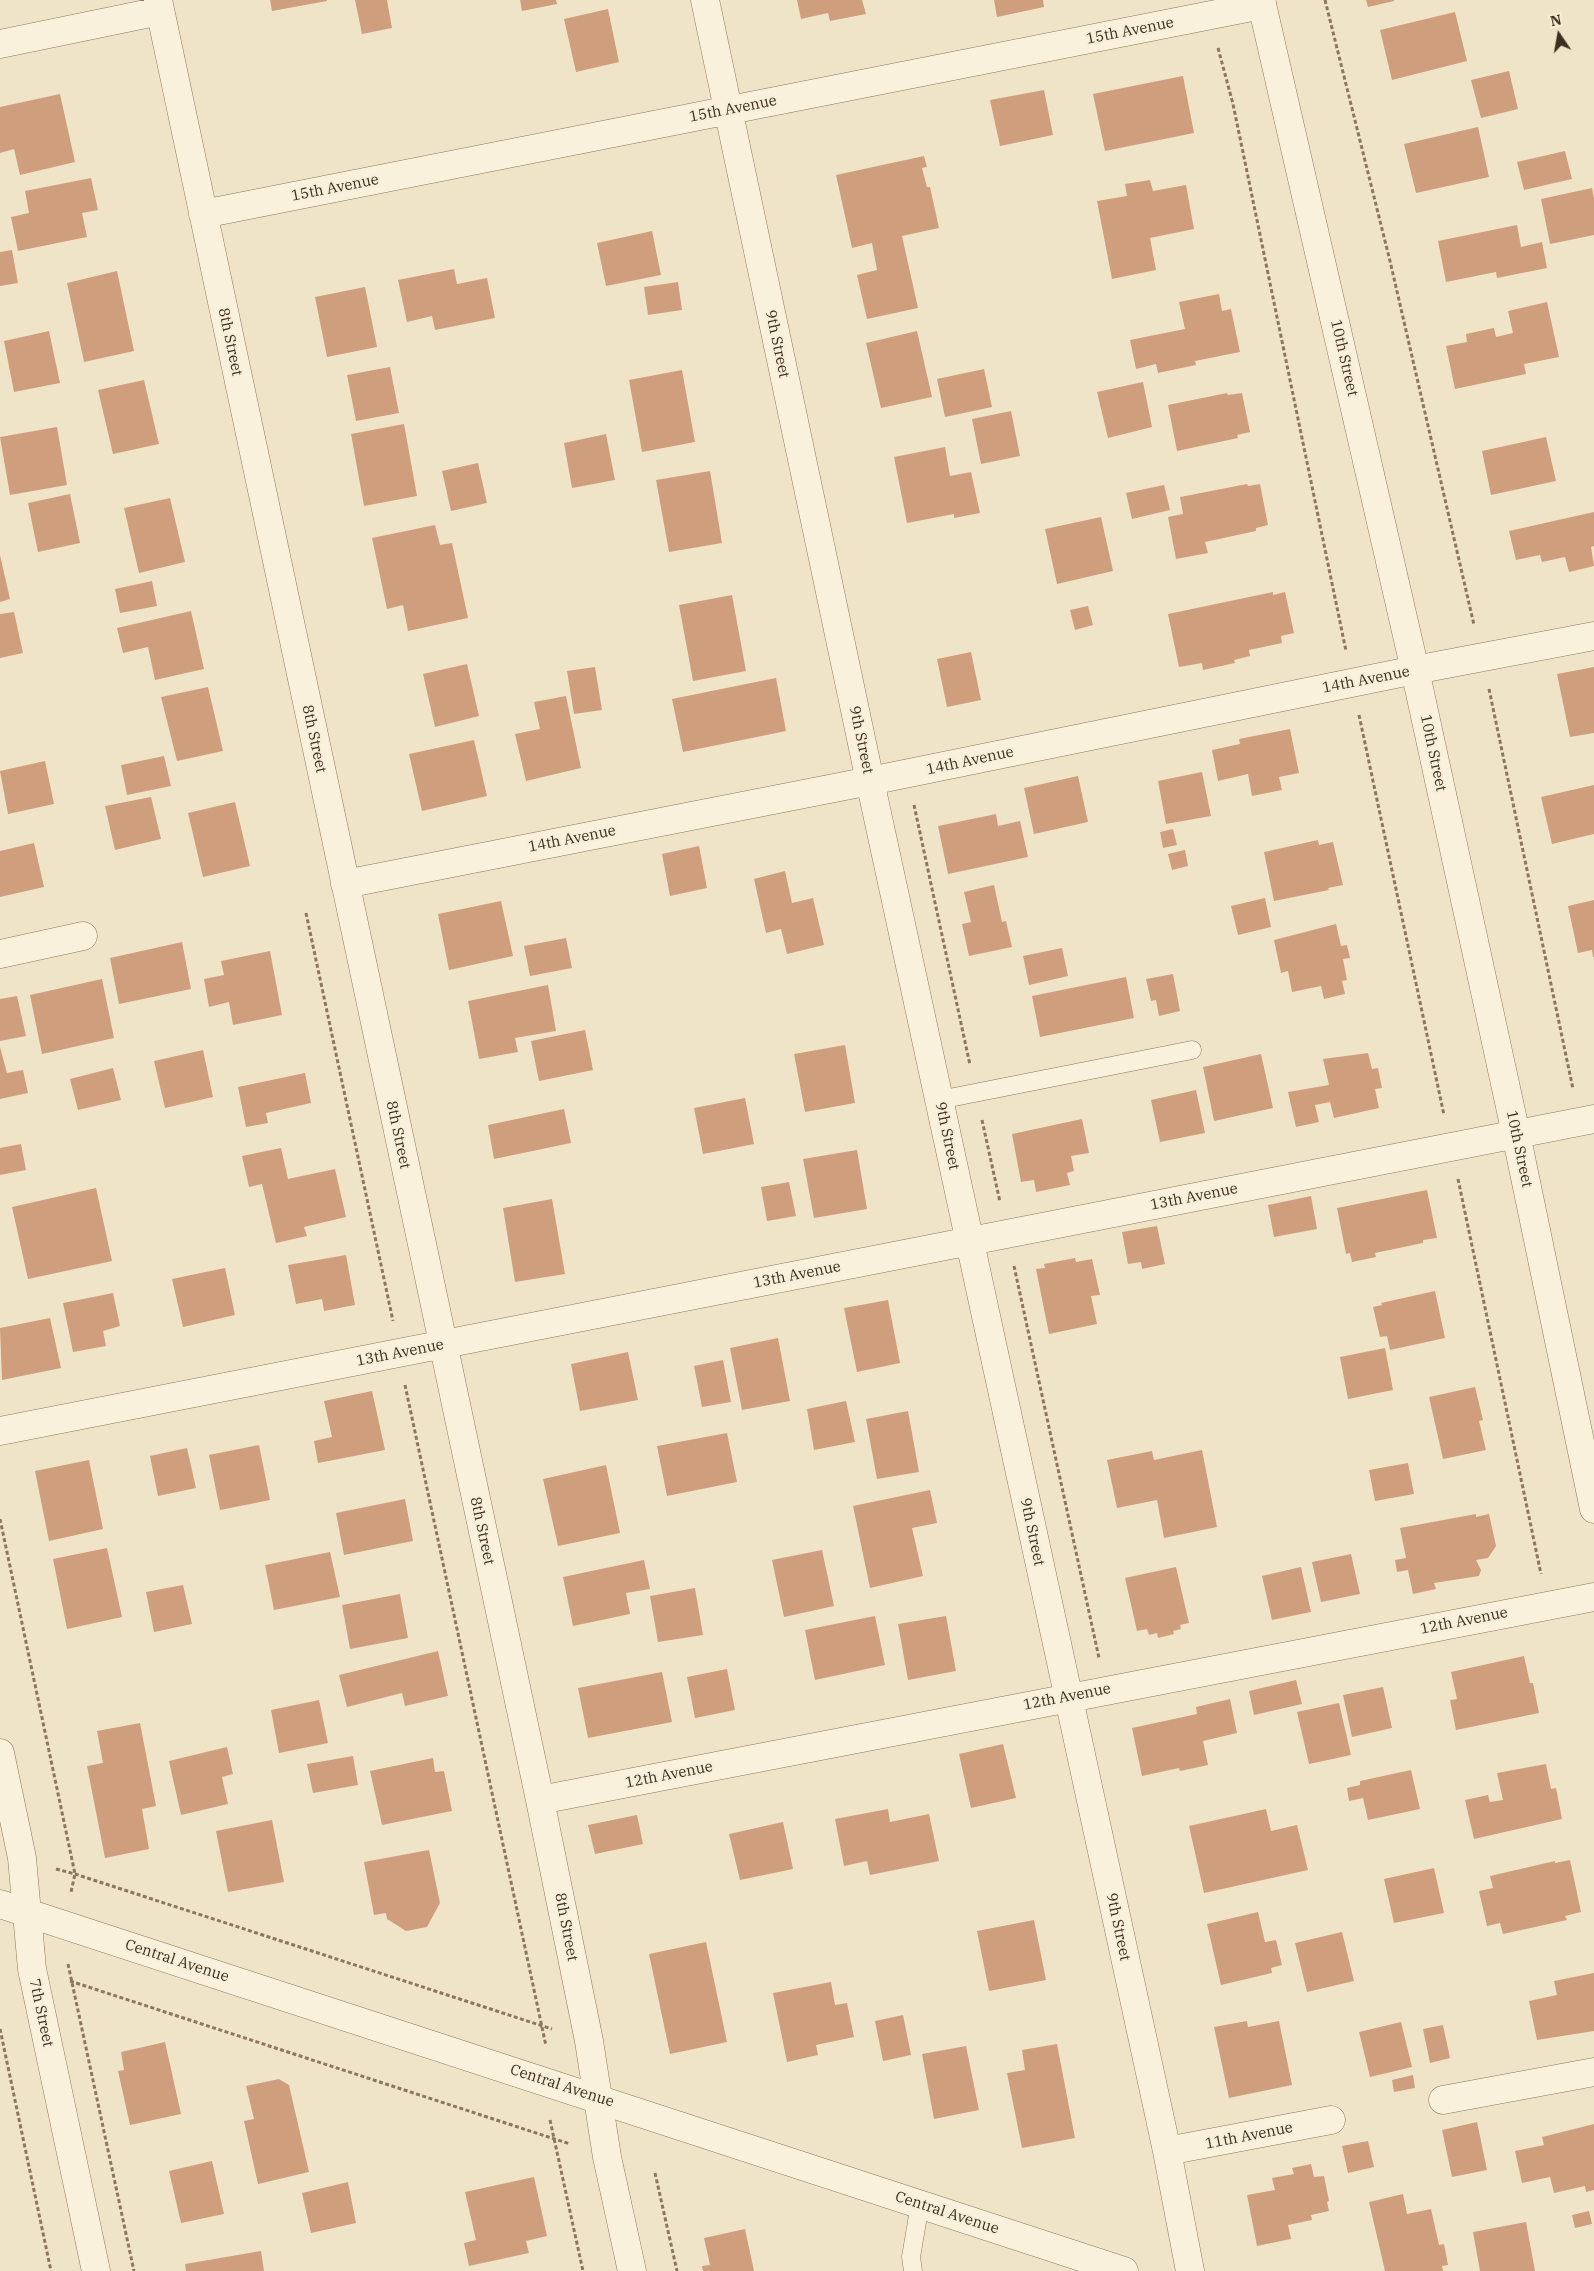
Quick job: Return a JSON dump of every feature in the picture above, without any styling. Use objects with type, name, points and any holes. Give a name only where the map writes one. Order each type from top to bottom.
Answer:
[{"type":"street","name":"9th Street","points":[[705,0],[870,781],[1167,2151],[1190,2271]]},
{"type":"street","name":"15th Avenue","points":[[203,214],[1262,2]]},
{"type":"street","name":"10th Street","points":[[1262,2],[1415,670],[1516,1134],[1594,1509]]},
{"type":"street","points":[[0,44],[159,6]]},
{"type":"street","name":"8th Street","points":[[159,6],[540,1800],[589,2042],[607,2157],[632,2271]]},
{"type":"street","name":"14th Avenue","points":[[345,884],[870,781],[1415,670],[1594,636]]},
{"type":"street","points":[[0,954],[83,936]]},
{"type":"street","name":"13th Avenue","points":[[0,1431],[1594,1119]]},
{"type":"street","name":"12th Avenue","points":[[540,1800],[1594,1597]]},
{"type":"street","name":"7th Street","points":[[0,1753],[22,1858],[32,1969],[96,2271]]},
{"type":"street","name":"Central Avenue","points":[[0,1904],[1124,2271]]},
{"type":"street","points":[[1443,2100],[1594,2072]]},
{"type":"street","name":"11th Avenue","points":[[1167,2151],[1330,2120]]},
{"type":"lane","points":[[939,1100],[1192,1050]]},
{"type":"lane","points":[[913,2271],[911,2256],[920,2204]]},
{"type":"path","points":[[1325,0],[1390,261],[1476,634]]},
{"type":"path","points":[[1217,43],[1233,104],[1347,654]]},
{"type":"path","points":[[1488,686],[1575,1098]]},
{"type":"path","points":[[1358,712],[1446,1124]]},
{"type":"path","points":[[914,801],[1001,1210]]},
{"type":"path","points":[[306,913],[395,1331]]},
{"type":"path","points":[[1457,1173],[1542,1577]]},
{"type":"path","points":[[1013,1261],[1100,1661]]},
{"type":"path","points":[[404,1380],[547,2049]]},
{"type":"path","points":[[0,1519],[75,1874],[70,1898]]},
{"type":"path","points":[[53,1869],[75,1874],[557,2030]]},
{"type":"path","points":[[68,1964],[134,2271]]},
{"type":"path","points":[[66,1980],[578,2147]]},
{"type":"path","points":[[0,2029],[51,2271]]},
{"type":"path","points":[[549,2114],[583,2271]]},
{"type":"path","points":[[655,2173],[677,2271]]},
{"type":"building","points":[[270,0],[327,0],[327,1],[272,11]]},
{"type":"building","points":[[355,0],[387,0],[392,28],[362,34]]},
{"type":"building","points":[[520,0],[556,0],[557,4],[522,11]]},
{"type":"building","points":[[797,0],[862,0],[866,14],[830,21],[828,13],[801,19]]},
{"type":"building","points":[[994,0],[1043,0],[1044,7],[997,17]]},
{"type":"building","points":[[1366,0],[1394,0],[1394,1],[1368,7]]},
{"type":"building","points":[[608,9],[619,62],[576,72],[564,19]]},
{"type":"building","points":[[1455,12],[1467,61],[1392,80],[1380,30]]},
{"type":"building","points":[[1509,71],[1518,109],[1481,118],[1471,80]]},
{"type":"building","points":[[1183,76],[1194,133],[1105,151],[1093,94]]},
{"type":"building","points":[[1044,90],[1053,135],[1000,146],[990,100]]},
{"type":"building","points":[[60,94],[75,162],[20,175],[14,149],[0,153],[0,107]]},
{"type":"building","points":[[1478,127],[1489,177],[1416,193],[1404,144]]},
{"type":"building","points":[[1565,151],[1572,179],[1524,190],[1517,162]]},
{"type":"building","points":[[924,156],[927,167],[922,168],[927,187],[930,187],[939,228],[902,236],[918,308],[867,319],[857,275],[877,270],[872,243],[852,248],[836,175]]},
{"type":"building","points":[[91,178],[98,210],[82,213],[87,237],[18,251],[11,217],[29,213],[25,191]]},
{"type":"building","points":[[1150,180],[1153,191],[1186,185],[1194,229],[1150,238],[1156,270],[1112,279],[1097,201],[1127,196],[1125,184]]},
{"type":"building","points":[[1592,188],[1594,198],[1594,235],[1550,244],[1541,199]]},
{"type":"building","points":[[1517,225],[1521,247],[1542,242],[1547,268],[1497,278],[1496,272],[1446,282],[1438,241]]},
{"type":"building","points":[[652,231],[661,275],[606,286],[597,243]]},
{"type":"building","points":[[12,250],[18,283],[0,286],[0,252]]},
{"type":"building","points":[[454,269],[457,284],[487,278],[495,318],[435,330],[432,316],[407,322],[398,280]]},
{"type":"building","points":[[117,271],[134,351],[84,362],[67,283]]},
{"type":"building","points":[[678,282],[682,310],[648,315],[644,287]]},
{"type":"building","points":[[365,287],[377,347],[327,357],[315,297]]},
{"type":"building","points":[[1219,294],[1222,311],[1231,309],[1240,352],[1195,361],[1196,365],[1158,373],[1156,364],[1136,369],[1130,340],[1185,329],[1179,302]]},
{"type":"building","points":[[1547,302],[1559,357],[1524,364],[1526,374],[1455,389],[1446,346],[1467,342],[1466,334],[1494,328],[1496,337],[1513,333],[1508,311]]},
{"type":"building","points":[[49,331],[60,383],[14,392],[4,341]]},
{"type":"building","points":[[917,331],[932,397],[881,408],[866,343]]},
{"type":"building","points":[[390,367],[399,413],[356,421],[347,375]]},
{"type":"building","points":[[984,369],[992,407],[945,417],[937,379]]},
{"type":"building","points":[[682,370],[695,442],[642,452],[629,380]]},
{"type":"building","points":[[144,380],[159,444],[113,454],[98,390]]},
{"type":"building","points":[[1143,382],[1152,427],[1108,438],[1097,392]]},
{"type":"building","points":[[1227,393],[1228,395],[1242,393],[1250,432],[1237,435],[1238,438],[1177,451],[1168,405]]},
{"type":"building","points":[[1011,411],[1020,456],[981,464],[972,419]]},
{"type":"building","points":[[404,424],[417,496],[364,506],[351,434]]},
{"type":"building","points":[[57,427],[67,485],[10,495],[0,437]]},
{"type":"building","points":[[606,434],[615,480],[572,488],[564,443]]},
{"type":"building","points":[[1546,437],[1556,481],[1491,495],[1482,451]]},
{"type":"building","points":[[945,447],[950,476],[971,472],[980,513],[954,518],[954,514],[907,523],[894,457]]},
{"type":"building","points":[[478,463],[487,503],[451,511],[442,471]]},
{"type":"building","points":[[710,471],[722,543],[669,552],[656,480]]},
{"type":"building","points":[[1247,484],[1248,486],[1260,484],[1268,525],[1256,528],[1256,531],[1205,542],[1208,553],[1176,559],[1168,517],[1183,514],[1180,497]]},
{"type":"building","points":[[1164,485],[1170,510],[1132,519],[1126,493]]},
{"type":"building","points":[[70,494],[80,543],[38,552],[28,503]]},
{"type":"building","points":[[170,498],[185,562],[139,573],[124,508]]},
{"type":"building","points":[[1594,512],[1594,546],[1591,547],[1594,566],[1569,572],[1565,557],[1542,562],[1540,555],[1516,560],[1509,531]]},
{"type":"building","points":[[1101,517],[1113,571],[1057,584],[1045,529]]},
{"type":"building","points":[[435,525],[440,545],[452,543],[468,618],[408,631],[403,605],[387,609],[372,538]]},
{"type":"building","points":[[0,555],[10,599],[0,602]]},
{"type":"building","points":[[152,581],[157,606],[120,613],[115,589]]},
{"type":"building","points":[[1273,592],[1273,595],[1285,592],[1294,633],[1281,636],[1282,643],[1249,650],[1250,656],[1234,660],[1235,663],[1203,670],[1202,663],[1179,667],[1168,614]]},
{"type":"building","points":[[732,595],[746,671],[693,681],[679,605]]},
{"type":"building","points":[[1088,606],[1093,625],[1075,630],[1070,610]]},
{"type":"building","points":[[191,611],[204,669],[155,680],[148,647],[123,653],[117,628]]},
{"type":"building","points":[[14,612],[23,653],[0,658],[0,614]]},
{"type":"building","points":[[971,652],[981,700],[947,707],[937,659]]},
{"type":"building","points":[[467,664],[479,716],[435,727],[423,674]]},
{"type":"building","points":[[595,667],[602,710],[574,714],[567,671]]},
{"type":"building","points":[[1594,667],[1594,733],[1570,737],[1557,674]]},
{"type":"building","points":[[776,678],[786,731],[683,752],[672,699]]},
{"type":"building","points":[[208,687],[223,751],[177,761],[161,697]]},
{"type":"building","points":[[566,696],[581,768],[526,781],[515,734],[540,729],[534,702]]},
{"type":"building","points":[[1290,729],[1299,773],[1279,777],[1282,790],[1252,796],[1248,774],[1218,781],[1212,750],[1240,744],[1239,739]]},
{"type":"building","points":[[474,740],[487,796],[422,811],[409,754]]},
{"type":"building","points":[[164,756],[171,786],[127,795],[121,765]]},
{"type":"building","points":[[45,761],[54,804],[8,814],[0,771]]},
{"type":"building","points":[[1202,772],[1211,816],[1166,824],[1158,781]]},
{"type":"building","points":[[1078,776],[1088,822],[1034,834],[1024,788]]},
{"type":"building","points":[[1594,785],[1594,834],[1552,844],[1541,797]]},
{"type":"building","points":[[151,797],[161,839],[115,850],[105,806]]},
{"type":"building","points":[[235,802],[250,866],[203,877],[188,813]]},
{"type":"building","points":[[996,814],[998,826],[1020,821],[1028,857],[948,874],[938,826]]},
{"type":"building","points":[[1173,829],[1177,845],[1163,848],[1160,832]]},
{"type":"building","points":[[1318,840],[1319,845],[1333,842],[1343,885],[1328,888],[1329,890],[1274,901],[1264,852]]},
{"type":"building","points":[[34,843],[44,887],[0,897],[0,851]]},
{"type":"building","points":[[699,846],[707,888],[670,896],[662,854]]},
{"type":"building","points":[[1185,850],[1188,866],[1172,870],[1168,854]]},
{"type":"building","points":[[785,871],[792,903],[813,898],[824,945],[787,954],[781,929],[766,933],[754,879]]},
{"type":"building","points":[[994,885],[1002,922],[1006,921],[1012,947],[969,956],[962,924],[971,922],[964,892]]},
{"type":"building","points":[[1265,898],[1271,927],[1238,935],[1231,906]]},
{"type":"building","points":[[1594,900],[1593,957],[1592,950],[1578,953],[1568,906]]},
{"type":"building","points":[[501,901],[513,956],[449,970],[438,914]]},
{"type":"building","points":[[1336,924],[1341,946],[1347,945],[1350,958],[1343,959],[1347,980],[1342,981],[1345,994],[1324,999],[1321,986],[1292,992],[1288,971],[1281,973],[1274,940]]},
{"type":"building","points":[[566,938],[572,968],[530,976],[524,946]]},
{"type":"building","points":[[182,942],[191,989],[119,1004],[110,958]]},
{"type":"building","points":[[1062,948],[1068,976],[1029,985],[1023,956]]},
{"type":"building","points":[[270,951],[282,1015],[233,1025],[229,1002],[209,1007],[204,979],[224,975],[221,961]]},
{"type":"building","points":[[1173,974],[1180,1011],[1159,1016],[1156,1000],[1151,1001],[1146,979]]},
{"type":"building","points":[[1126,977],[1134,1018],[1040,1037],[1032,996]]},
{"type":"building","points":[[102,979],[114,1038],[42,1054],[30,995]]},
{"type":"building","points":[[548,985],[556,1031],[515,1038],[518,1052],[479,1059],[468,1001]]},
{"type":"building","points":[[17,996],[26,1036],[0,1041],[0,999]]},
{"type":"building","points":[[585,1030],[593,1070],[539,1081],[531,1041]]},
{"type":"building","points":[[845,1045],[855,1103],[805,1112],[794,1054]]},
{"type":"building","points":[[0,1047],[7,1073],[23,1070],[28,1093],[0,1099]]},
{"type":"building","points":[[203,1050],[213,1097],[165,1108],[154,1061]]},
{"type":"building","points":[[1368,1053],[1372,1069],[1378,1068],[1382,1088],[1375,1089],[1379,1108],[1334,1118],[1330,1102],[1315,1105],[1319,1122],[1296,1127],[1288,1092],[1329,1085],[1323,1059]]},
{"type":"building","points":[[1261,1054],[1273,1108],[1214,1121],[1203,1067]]},
{"type":"building","points":[[113,1068],[121,1100],[78,1110],[70,1079]]},
{"type":"building","points":[[305,1073],[311,1103],[266,1113],[268,1123],[246,1127],[238,1087]]},
{"type":"building","points":[[1196,1090],[1205,1133],[1160,1142],[1151,1100]]},
{"type":"building","points":[[745,1098],[754,1144],[703,1154],[694,1108]]},
{"type":"building","points":[[564,1109],[571,1143],[494,1159],[488,1125]]},
{"type":"building","points":[[1082,1119],[1089,1153],[1071,1156],[1074,1171],[1067,1173],[1070,1185],[1036,1192],[1034,1180],[1021,1182],[1012,1134]]},
{"type":"building","points":[[21,1144],[26,1170],[0,1175],[0,1148]]},
{"type":"building","points":[[281,1148],[288,1179],[335,1169],[346,1217],[304,1227],[307,1236],[276,1243],[262,1184],[249,1187],[242,1156]]},
{"type":"building","points":[[857,1150],[867,1209],[814,1218],[803,1159]]},
{"type":"building","points":[[789,1182],[796,1216],[767,1221],[761,1187]]},
{"type":"building","points":[[96,1188],[112,1261],[28,1279],[12,1207]]},
{"type":"building","points":[[1427,1190],[1437,1238],[1423,1240],[1423,1243],[1375,1253],[1376,1257],[1352,1262],[1350,1253],[1346,1254],[1337,1208]]},
{"type":"building","points":[[1311,1196],[1317,1229],[1274,1237],[1268,1205]]},
{"type":"building","points":[[552,1199],[565,1274],[515,1282],[503,1208]]},
{"type":"building","points":[[1157,1226],[1165,1264],[1142,1269],[1141,1262],[1128,1264],[1122,1232]]},
{"type":"building","points":[[346,1255],[355,1305],[324,1311],[322,1299],[296,1304],[288,1265]]},
{"type":"building","points":[[1075,1258],[1076,1262],[1092,1259],[1100,1295],[1091,1296],[1097,1324],[1049,1334],[1036,1269],[1045,1268],[1044,1264]]},
{"type":"building","points":[[225,1268],[235,1315],[183,1327],[172,1279]]},
{"type":"building","points":[[1435,1291],[1445,1338],[1390,1350],[1387,1336],[1380,1337],[1373,1307],[1382,1305],[1381,1303]]},
{"type":"building","points":[[113,1293],[120,1326],[103,1331],[106,1346],[73,1352],[63,1303]]},
{"type":"building","points":[[888,1300],[900,1363],[857,1372],[844,1308]]},
{"type":"building","points":[[50,1318],[61,1368],[2,1380],[0,1328]]},
{"type":"building","points":[[778,1338],[790,1401],[742,1410],[730,1348]]},
{"type":"building","points":[[1385,1348],[1393,1390],[1348,1399],[1340,1357]]},
{"type":"building","points":[[628,1352],[638,1400],[580,1411],[571,1364]]},
{"type":"building","points":[[723,1360],[731,1402],[702,1407],[694,1366]]},
{"type":"building","points":[[1475,1387],[1483,1420],[1479,1421],[1486,1450],[1443,1459],[1429,1397]]},
{"type":"building","points":[[372,1391],[385,1450],[318,1463],[314,1441],[332,1437],[324,1401]]},
{"type":"building","points":[[846,1401],[855,1442],[814,1450],[807,1409]]},
{"type":"building","points":[[908,1411],[919,1472],[877,1479],[866,1419]]},
{"type":"building","points":[[727,1433],[737,1482],[667,1496],[657,1446]]},
{"type":"building","points":[[259,1445],[270,1500],[220,1510],[209,1455]]},
{"type":"building","points":[[187,1448],[196,1488],[158,1496],[150,1456]]},
{"type":"building","points":[[1202,1450],[1217,1527],[1164,1538],[1157,1500],[1117,1508],[1107,1460],[1152,1451],[1154,1460]]},
{"type":"building","points":[[89,1460],[103,1529],[49,1541],[35,1471]]},
{"type":"building","points":[[1408,1463],[1414,1494],[1375,1501],[1369,1470]]},
{"type":"building","points":[[606,1465],[620,1533],[558,1546],[543,1479]]},
{"type":"building","points":[[930,1490],[937,1523],[912,1528],[923,1576],[870,1588],[853,1506]]},
{"type":"building","points":[[405,1499],[413,1541],[344,1555],[336,1513]]},
{"type":"building","points":[[1476,1514],[1476,1517],[1489,1514],[1496,1546],[1488,1558],[1476,1560],[1481,1570],[1479,1576],[1434,1583],[1436,1589],[1413,1594],[1408,1570],[1397,1572],[1395,1560],[1406,1558],[1400,1528]]},
{"type":"building","points":[[107,1548],[122,1617],[67,1629],[53,1559]]},
{"type":"building","points":[[822,1550],[834,1606],[784,1617],[772,1560]]},
{"type":"building","points":[[330,1552],[340,1597],[274,1610],[265,1565]]},
{"type":"building","points":[[1351,1554],[1360,1594],[1321,1602],[1312,1562]]},
{"type":"building","points":[[644,1560],[650,1589],[626,1593],[630,1614],[573,1626],[563,1577]]},
{"type":"building","points":[[1176,1567],[1189,1623],[1180,1625],[1181,1629],[1173,1631],[1174,1634],[1158,1638],[1157,1633],[1149,1635],[1147,1629],[1137,1631],[1125,1578]]},
{"type":"building","points":[[1301,1567],[1311,1612],[1272,1620],[1262,1576]]},
{"type":"building","points":[[183,1585],[192,1624],[154,1632],[146,1592]]},
{"type":"building","points":[[695,1588],[703,1635],[658,1642],[650,1596]]},
{"type":"building","points":[[400,1594],[408,1638],[350,1649],[342,1605]]},
{"type":"building","points":[[875,1616],[885,1665],[815,1680],[805,1630]]},
{"type":"building","points":[[946,1616],[956,1671],[908,1680],[898,1624]]},
{"type":"building","points":[[438,1651],[448,1696],[405,1706],[402,1693],[347,1707],[339,1675]]},
{"type":"building","points":[[1524,1656],[1530,1683],[1533,1683],[1539,1713],[1456,1730],[1450,1700],[1457,1699],[1451,1672]]},
{"type":"building","points":[[727,1669],[735,1710],[695,1718],[687,1677]]},
{"type":"building","points":[[662,1672],[672,1722],[588,1738],[578,1688]]},
{"type":"building","points":[[1296,1680],[1302,1704],[1254,1715],[1249,1691]]},
{"type":"building","points":[[1383,1687],[1392,1728],[1352,1737],[1343,1695]]},
{"type":"building","points":[[1230,1699],[1237,1733],[1203,1741],[1208,1765],[1180,1771],[1179,1768],[1142,1776],[1132,1728],[1197,1714],[1196,1707]]},
{"type":"building","points":[[319,1700],[328,1743],[279,1753],[271,1710]]},
{"type":"building","points":[[1339,1703],[1351,1755],[1309,1764],[1297,1712]]},
{"type":"building","points":[[140,1723],[156,1806],[142,1809],[149,1849],[105,1858],[87,1766],[103,1763],[97,1731]]},
{"type":"building","points":[[1003,1744],[1016,1798],[971,1808],[959,1754]]},
{"type":"building","points":[[227,1747],[233,1774],[222,1777],[228,1804],[181,1815],[169,1761]]},
{"type":"building","points":[[353,1756],[358,1785],[313,1793],[307,1764]]},
{"type":"building","points":[[433,1758],[435,1772],[444,1771],[452,1811],[382,1825],[370,1771]]},
{"type":"building","points":[[1546,1764],[1551,1789],[1556,1788],[1562,1819],[1474,1839],[1465,1800],[1488,1795],[1490,1802],[1503,1800],[1497,1773]]},
{"type":"building","points":[[1411,1770],[1420,1809],[1368,1820],[1363,1798],[1349,1801],[1347,1788],[1360,1785],[1360,1781]]},
{"type":"building","points":[[888,1809],[890,1822],[929,1814],[939,1861],[870,1875],[867,1861],[844,1866],[835,1819]]},
{"type":"building","points":[[1266,1809],[1271,1831],[1297,1825],[1308,1870],[1204,1893],[1189,1826]]},
{"type":"building","points":[[637,1815],[643,1844],[595,1854],[588,1825]]},
{"type":"building","points":[[272,1820],[284,1882],[228,1892],[216,1831]]},
{"type":"building","points":[[783,1822],[793,1869],[740,1880],[729,1834]]},
{"type":"building","points":[[429,1850],[440,1903],[427,1927],[406,1931],[387,1919],[386,1913],[374,1915],[364,1862]]},
{"type":"building","points":[[1570,1860],[1581,1912],[1565,1916],[1567,1920],[1503,1934],[1500,1923],[1487,1926],[1479,1891],[1493,1888],[1490,1876],[1555,1861],[1555,1863]]},
{"type":"building","points":[[1434,1868],[1444,1913],[1394,1923],[1384,1879]]},
{"type":"building","points":[[1258,1912],[1265,1942],[1276,1940],[1282,1965],[1271,1968],[1272,1973],[1221,1985],[1207,1924]]},
{"type":"building","points":[[1034,1920],[1046,1980],[989,1991],[977,1931]]},
{"type":"building","points":[[1342,1932],[1354,1981],[1307,1992],[1295,1943]]},
{"type":"building","points":[[706,1942],[727,2042],[670,2054],[649,1954]]},
{"type":"building","points":[[1594,1973],[1594,2031],[1537,2040],[1529,2001],[1557,1995],[1554,1981]]},
{"type":"building","points":[[831,1982],[835,2005],[847,2003],[854,2037],[816,2045],[818,2055],[787,2062],[773,1993]]},
{"type":"building","points":[[903,2015],[911,2055],[883,2061],[875,2021]]},
{"type":"building","points":[[1247,2021],[1248,2027],[1279,2021],[1292,2085],[1229,2098],[1214,2027]]},
{"type":"building","points":[[1401,2022],[1412,2067],[1370,2077],[1359,2032]]},
{"type":"building","points":[[1443,2025],[1450,2058],[1430,2063],[1423,2029]]},
{"type":"building","points":[[165,2042],[181,2114],[130,2125],[118,2071],[124,2070],[121,2052]]},
{"type":"building","points":[[1057,2044],[1075,2138],[1022,2148],[1007,2073],[1025,2070],[1022,2050]]},
{"type":"building","points":[[966,2046],[979,2110],[934,2119],[922,2054]]},
{"type":"building","points":[[1413,2075],[1415,2088],[1394,2092],[1392,2080]]},
{"type":"building","points":[[279,2079],[289,2085],[309,2172],[258,2184],[244,2121],[254,2119],[246,2086]]},
{"type":"building","points":[[1477,2122],[1487,2170],[1452,2177],[1442,2130]]},
{"type":"building","points":[[1594,2124],[1594,2190],[1586,2192],[1585,2186],[1554,2193],[1550,2177],[1522,2183],[1515,2151],[1544,2145],[1542,2137]]},
{"type":"building","points":[[1368,2141],[1374,2167],[1348,2173],[1342,2146]]},
{"type":"building","points":[[212,2161],[224,2214],[181,2223],[169,2171]]},
{"type":"building","points":[[1311,2164],[1314,2177],[1324,2176],[1329,2211],[1311,2215],[1312,2220],[1288,2225],[1291,2239],[1257,2246],[1247,2195],[1275,2190],[1272,2178],[1294,2174],[1292,2168]]},
{"type":"building","points":[[534,2177],[547,2236],[526,2241],[529,2253],[469,2266],[464,2243],[476,2240],[465,2192]]},
{"type":"building","points":[[348,2182],[356,2223],[311,2233],[302,2193]]},
{"type":"building","points":[[1403,2194],[1407,2214],[1431,2209],[1439,2245],[1444,2244],[1448,2265],[1442,2266],[1443,2271],[1385,2271],[1369,2202]]},
{"type":"building","points":[[1589,2211],[1592,2224],[1575,2228],[1572,2215]]},
{"type":"building","points":[[1526,2222],[1535,2271],[1480,2271],[1473,2232]]},
{"type":"building","points":[[745,2229],[754,2271],[703,2271],[702,2266],[710,2265],[704,2238]]},
{"type":"building","points":[[261,2251],[264,2271],[186,2271],[185,2264]]}]
